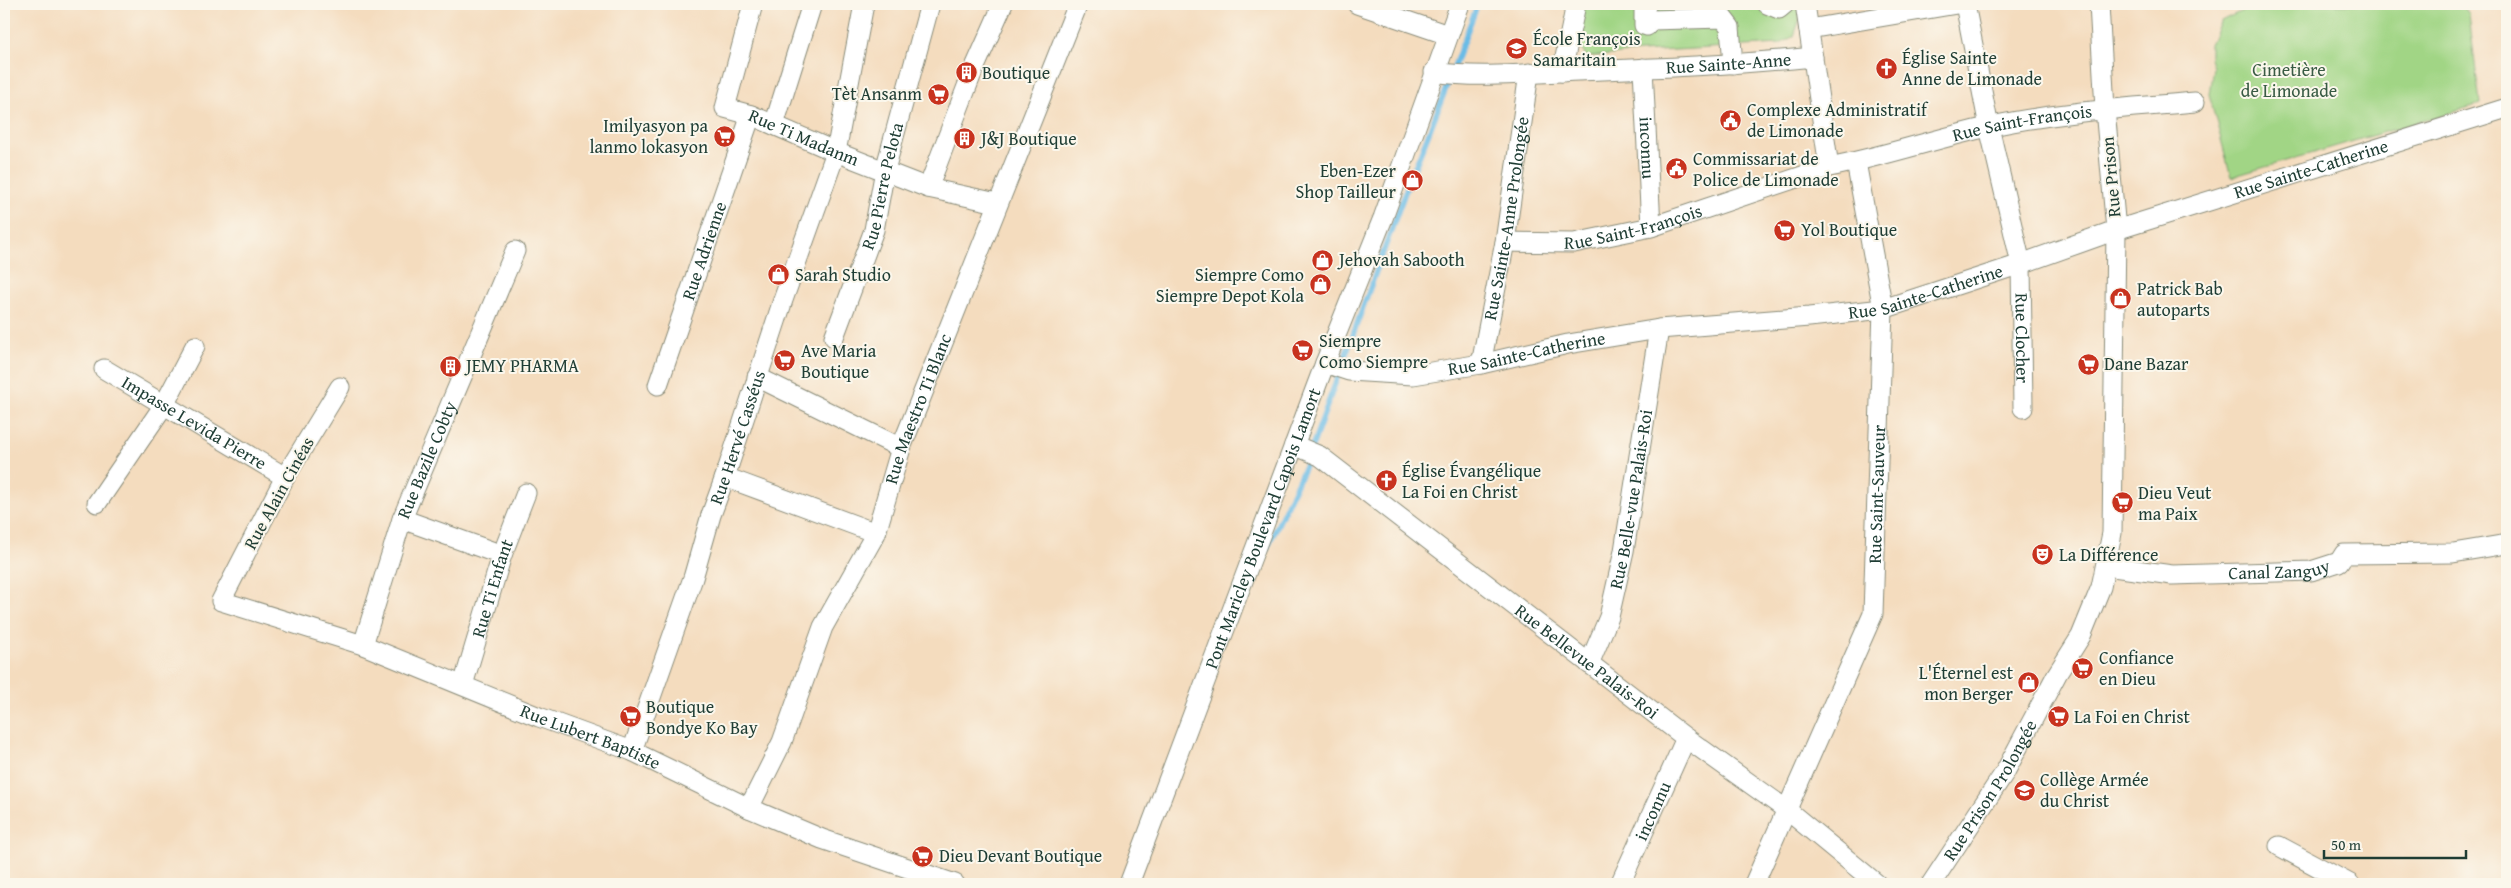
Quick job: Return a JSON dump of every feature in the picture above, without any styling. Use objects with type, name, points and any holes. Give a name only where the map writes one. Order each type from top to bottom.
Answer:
[{"type":"street","name":"Rue Ti Madanm","points":[[753,4],[725,108],[751,115],[836,152],[928,188],[997,203]]},
{"type":"street","points":[[774,125],[812,4]]},
{"type":"street","name":"Rue Hervé Casséus","points":[[632,751],[693,578],[711,515],[757,377],[836,152],[864,4]]},
{"type":"street","name":"Rue Pierre Pelota","points":[[834,337],[874,230],[885,170],[930,4]]},
{"type":"street","points":[[928,188],[971,76],[1003,4]]},
{"type":"street","name":"Rue Maestro Ti Blanc","points":[[749,808],[782,742],[823,627],[876,533],[901,448],[997,203],[1078,4]]},
{"type":"street","points":[[1357,4],[1448,36]]},
{"type":"street","name":"Pont Maricley Boulevard Capois Lamort","points":[[1129,884],[1298,447],[1337,367],[1383,218],[1445,74],[1448,36],[1460,4]]},
{"type":"street","points":[[1562,72],[1576,4]]},
{"type":"street","points":[[1647,4],[1644,8],[1644,25],[1647,26],[1651,20],[1724,18],[1730,27],[1734,64]]},
{"type":"street","points":[[1766,4],[1779,9],[1785,4]]},
{"type":"street","points":[[1805,4],[1829,167]]},
{"type":"street","points":[[1809,29],[1957,4]]},
{"type":"street","name":"Rue Clocher","points":[[1965,4],[1989,127],[2021,264],[2022,408]]},
{"type":"street","name":"Rue Prison","points":[[2099,4],[2104,110],[2116,230]]},
{"type":"street","name":"Rue Sainte-Anne","points":[[1445,74],[1537,68],[1562,72],[1734,64],[1814,57]]},
{"type":"street","name":"Rue Sainte-Anne Prolongée","points":[[1481,364],[1537,68]]},
{"type":"street","name":"inconnu","points":[[1643,68],[1651,228]]},
{"type":"street","name":"Rue Saint-François","points":[[1505,242],[1574,243],[1651,228],[1829,167],[1856,162],[1989,127],[2104,110],[2195,102]]},
{"type":"street","name":"Rue Sainte-Catherine","points":[[1337,367],[1413,375],[1481,364],[1568,344],[1658,330],[1883,309],[2021,264],[2116,230],[2507,108]]},
{"type":"street","name":"Rue Adrienne","points":[[658,385],[751,115]]},
{"type":"street","name":"Rue Saint-Sauveur","points":[[1754,884],[1873,614],[1883,309],[1856,162]]},
{"type":"street","name":"Rue Prison Prolongée","points":[[1931,884],[2005,772],[2057,674],[2081,636],[2099,593],[2112,533],[2116,230]]},
{"type":"street","name":"Rue Bazile Cobty","points":[[363,645],[402,519],[514,252]]},
{"type":"street","name":"Rue Belle-vue Palais-Roi","points":[[1589,664],[1609,617],[1624,551],[1658,330]]},
{"type":"street","points":[[97,503],[164,405],[195,346]]},
{"type":"street","name":"Impasse Levida Pierre","points":[[104,369],[285,477]]},
{"type":"street","points":[[757,377],[901,448]]},
{"type":"street","name":"Rue Alain Cinéas","points":[[221,601],[285,477],[340,387]]},
{"type":"street","name":"Rue Bellevue Palais-Roi","points":[[1298,447],[1320,456],[1686,738],[1787,810],[1877,884]]},
{"type":"street","points":[[725,477],[876,533]]},
{"type":"street","name":"Rue Ti Enfant","points":[[463,685],[502,555],[526,493]]},
{"type":"street","points":[[402,519],[502,555]]},
{"type":"street","name":"Canal Zanguy","points":[[2106,566],[2172,575],[2311,571],[2338,562],[2344,554],[2452,553],[2507,544]]},
{"type":"street","name":"Rue Lubert Baptiste","points":[[221,601],[363,645],[539,717],[632,751],[749,808],[822,839],[955,884]]},
{"type":"street","name":"inconnu","points":[[1620,884],[1686,738]]},
{"type":"street","points":[[2279,846],[2350,884]]},
{"type":"green space","points":[[1584,4],[1799,4],[1800,18],[1794,36],[1780,44],[1587,57],[1578,45]]},
{"type":"green space","name":"Cimetière de Limonade","points":[[2273,4],[2462,4],[2469,15],[2480,104],[2231,177],[2209,94],[2213,67],[2210,58],[2210,44],[2221,21],[2246,9]]},
{"type":"waterway","points":[[1254,576],[1305,466],[1411,176],[1478,4]]},
{"type":"place","name":"École François Samaritain","points":[[1517,49]]},
{"type":"place","name":"Église Sainte Anne de Limonade","points":[[1886,68]]},
{"type":"place","name":"Boutique","points":[[966,73]]},
{"type":"place","name":"Tèt Ansanm","points":[[938,94]]},
{"type":"place","name":"Complexe Administratif de Limonade","points":[[1731,120]]},
{"type":"place","name":"Imilyasyon pa lanmo lokasyon","points":[[724,136]]},
{"type":"place","name":"J&J Boutique","points":[[965,139]]},
{"type":"place","name":"Commissariat de Police de Limonade","points":[[1677,169]]},
{"type":"place","name":"Eben-Ezer Shop Tailleur","points":[[1412,181]]},
{"type":"place","name":"Yol Boutique","points":[[1785,230]]},
{"type":"place","name":"Jehovah Sabooth","points":[[1323,260]]},
{"type":"place","name":"Sarah Studio","points":[[779,275]]},
{"type":"place","name":"Siempre Como Siempre Depot Kola","points":[[1320,285]]},
{"type":"place","name":"Patrick Bab autoparts","points":[[2121,299]]},
{"type":"place","name":"Siempre Como Siempre","points":[[1303,351]]},
{"type":"place","name":"Ave Maria Boutique","points":[[785,361]]},
{"type":"place","name":"Dane Bazar","points":[[2088,364]]},
{"type":"place","name":"JEMY PHARMA","points":[[450,366]]},
{"type":"place","name":"Église Évangélique La Foi en Christ","points":[[1386,481]]},
{"type":"place","name":"Dieu Veut ma Paix","points":[[2122,503]]},
{"type":"place","name":"La Différence","points":[[2043,555]]},
{"type":"place","name":"Confiance en Dieu","points":[[2083,668]]},
{"type":"place","name":"L'Éternel est mon Berger","points":[[2029,683]]},
{"type":"place","name":"Boutique Bondye Ko Bay","points":[[630,717]]},
{"type":"place","name":"La Foi en Christ","points":[[2058,717]]},
{"type":"place","name":"Collège Armée du Christ","points":[[2024,790]]},
{"type":"place","name":"Dieu Devant Boutique","points":[[923,856]]}]
